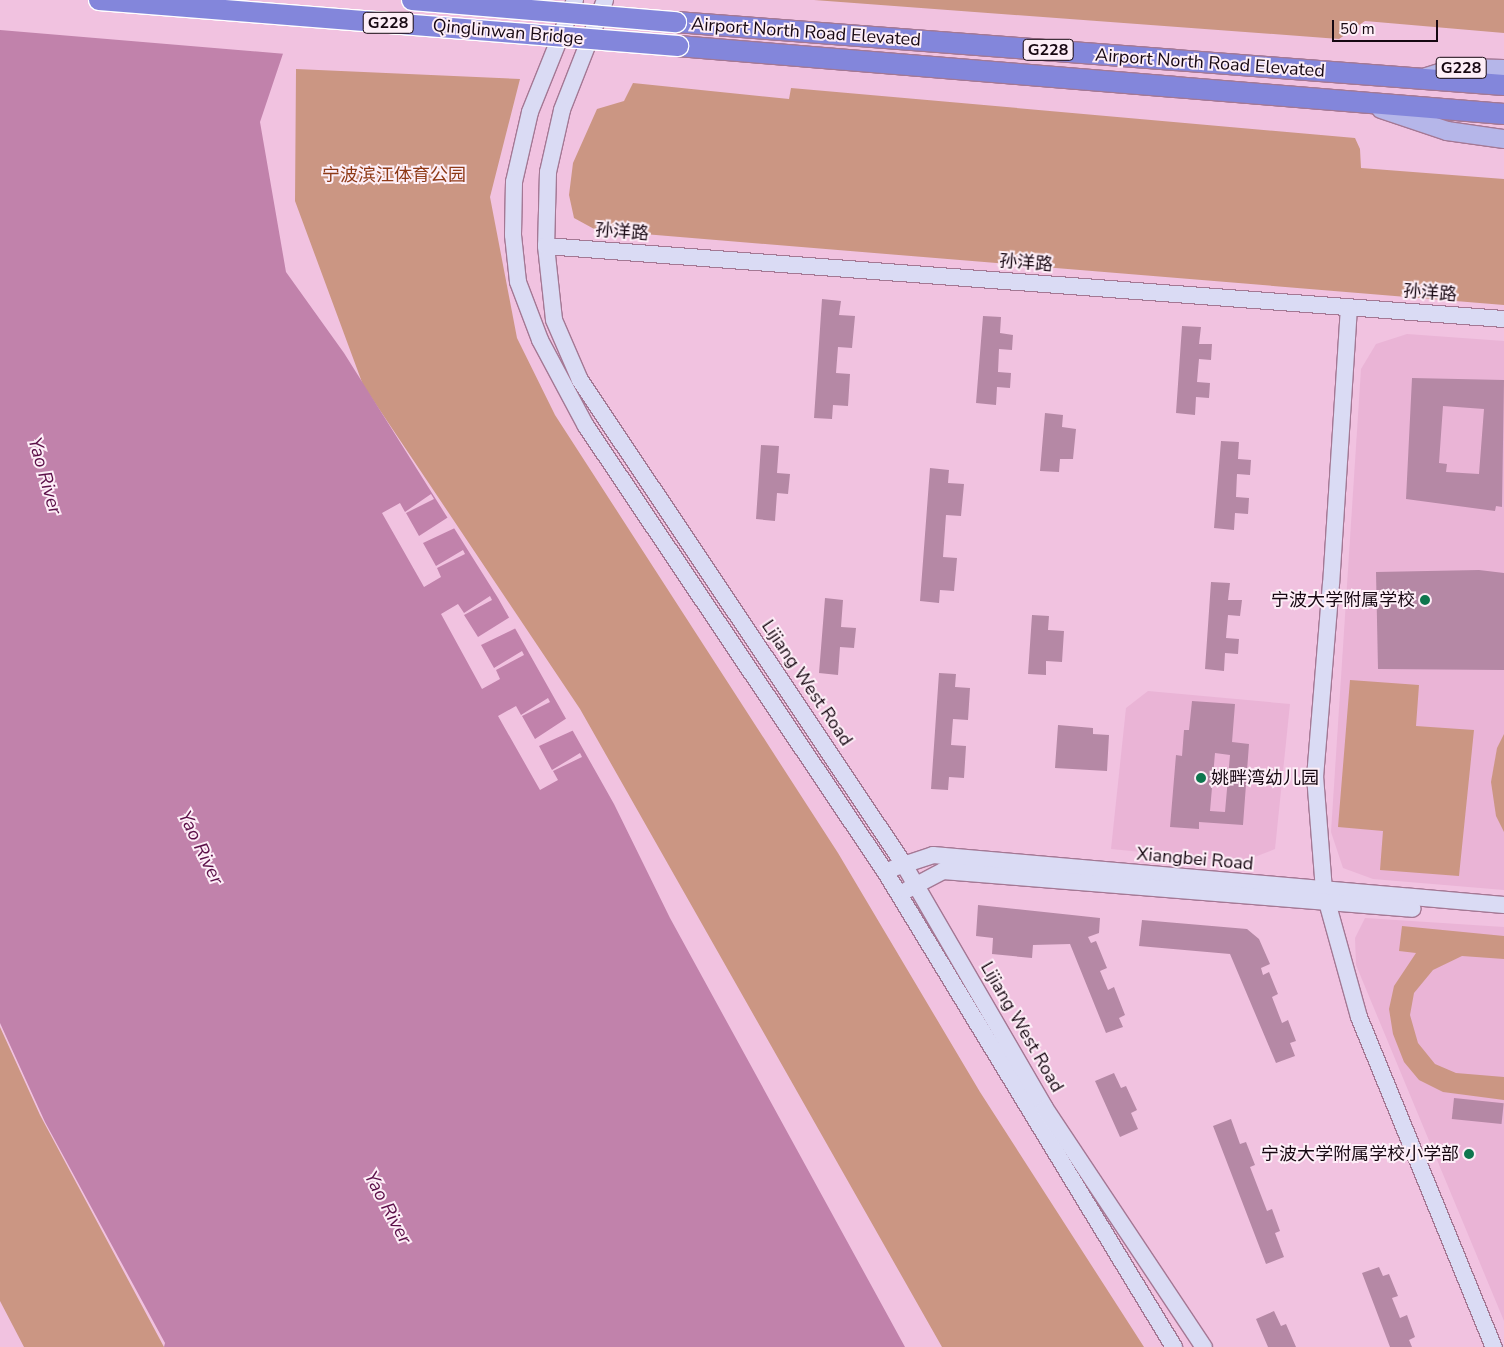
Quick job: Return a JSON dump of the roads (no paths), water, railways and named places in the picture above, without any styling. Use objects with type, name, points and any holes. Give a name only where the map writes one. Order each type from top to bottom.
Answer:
[{"type":"highway","name":"Qinglinwan Bridge","points":[[99,0],[678,46]]},
{"type":"highway","name":"Qinglinwan Bridge","points":[[412,0],[676,22]]},
{"type":"highway","name":"Airport North Road Elevated","points":[[676,22],[1504,85]]},
{"type":"highway","name":"Airport North Road Elevated","points":[[678,46],[1504,114]]},
{"type":"main road","name":"G228","points":[[1419,78],[1456,68],[1504,69]]},
{"type":"main road","name":"G228","points":[[1361,102],[1447,131],[1504,139]]},
{"type":"street","name":"Lijiang West Road","points":[[575,0],[530,112],[514,182],[513,235],[518,282],[540,340],[586,426],[886,873],[1174,1347]]},
{"type":"street","name":"Lijiang West Road","points":[[604,0],[562,110],[548,172],[546,246],[554,320],[580,380],[903,863],[1045,1108],[1204,1347]]},
{"type":"street","name":"孙洋路","points":[[546,246],[1504,319]]},
{"type":"street","points":[[1348,307],[1331,584],[1315,776],[1326,897],[1359,1017],[1494,1347]]},
{"type":"street","name":"Xiangbei Road","points":[[886,873],[903,863],[933,855],[1504,915]]},
{"type":"street","name":"Xiangbei Road","points":[[899,895],[915,884],[943,871],[1326,897],[1504,905]]},
{"type":"water","name":"Yao River","points":[[0,0],[301,0],[260,122],[286,272],[344,353],[498,598],[614,804],[670,918],[905,1347],[164,1347],[165,1343],[45,1122],[0,1023]]},
{"type":"place","name":"宁波大学附属学校","points":[[1425,600]]},
{"type":"place","name":"姚畔湾幼儿园","points":[[1201,778]]},
{"type":"place","name":"宁波大学附属学校小学部","points":[[1469,1154]]},
{"type":"park label","name":"宁波滨江体育公园","points":[[394,175]]}]
